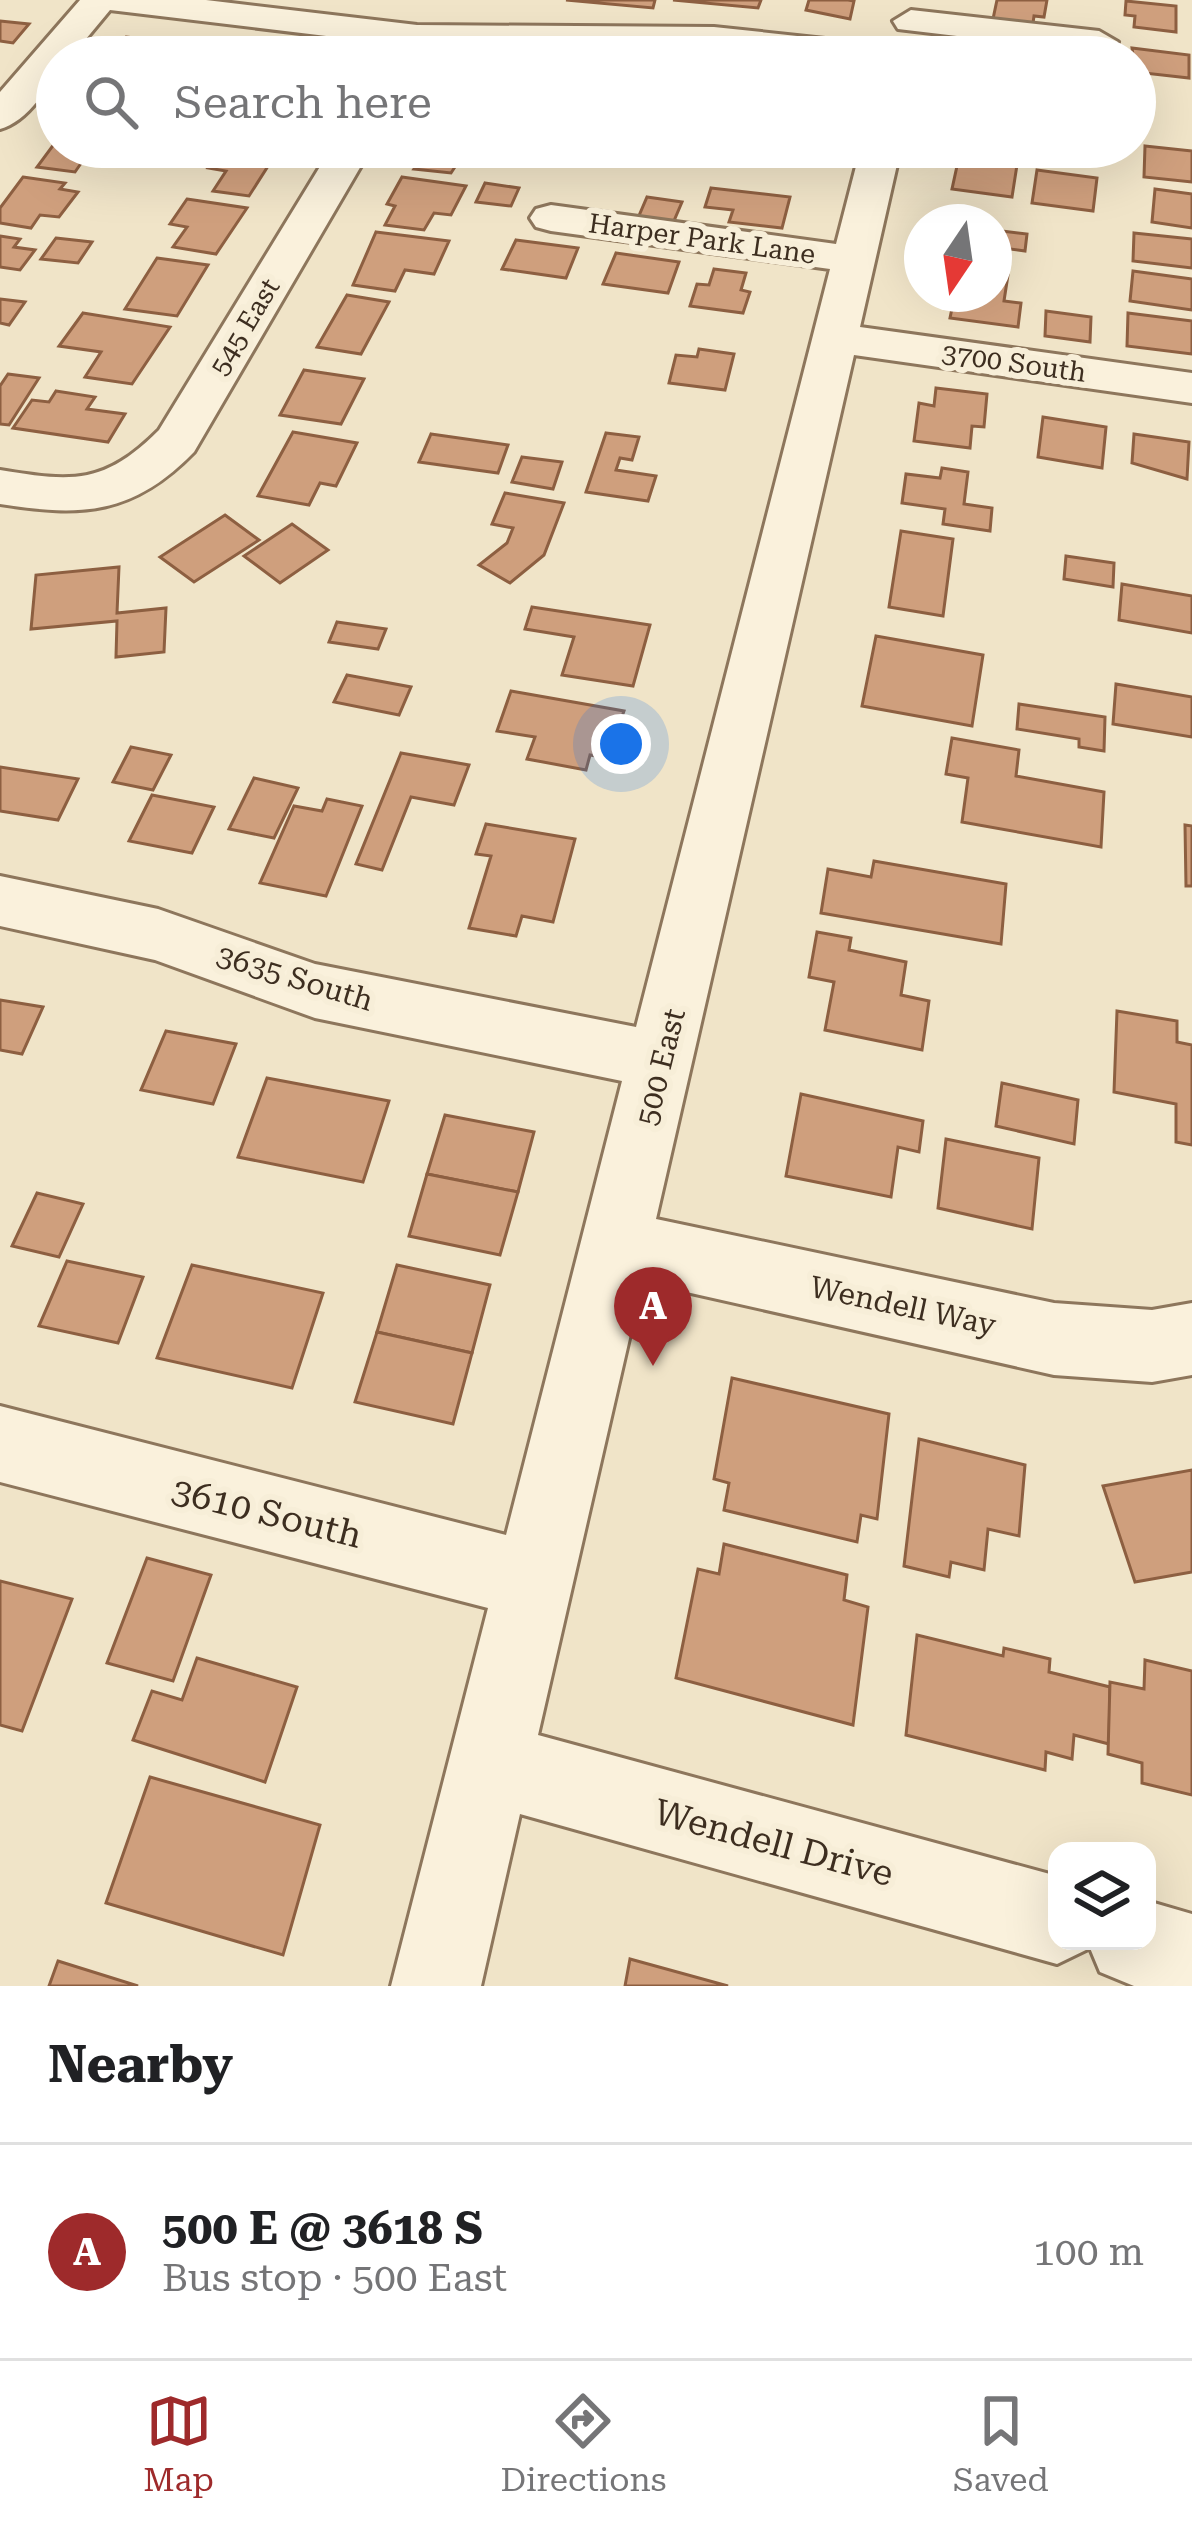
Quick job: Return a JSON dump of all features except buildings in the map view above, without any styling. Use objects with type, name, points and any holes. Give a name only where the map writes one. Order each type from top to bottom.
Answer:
[{"type":"street","points":[[69,36],[99,0]]},
{"type":"street","points":[[114,0],[346,36]]},
{"type":"street","points":[[910,26],[1028,36]]},
{"type":"street","points":[[0,117],[36,74]]},
{"type":"street","name":"545 East","points":[[0,487],[72,496],[120,489],[154,467],[177,441],[340,168]]},
{"type":"street","name":"500 East","points":[[436,1986],[876,168]]},
{"type":"street","name":"Harper Park Lane","points":[[551,218],[853,259]]},
{"type":"street","name":"3700 South","points":[[835,338],[1192,388]]},
{"type":"street","name":"3635 South","points":[[0,901],[158,935],[315,991],[663,1061]]},
{"type":"street","name":"Wendell Way","points":[[616,1243],[1054,1339],[1152,1346],[1192,1339]]},
{"type":"street","name":"3610 South","points":[[0,1444],[534,1581]]},
{"type":"street","name":"Wendell Drive","points":[[490,1764],[1048,1918]]},
{"type":"street","points":[[1156,1948],[1192,1958]]},
{"type":"place","name":"500 E @ 3618 S","points":[[653,1366]]}]
